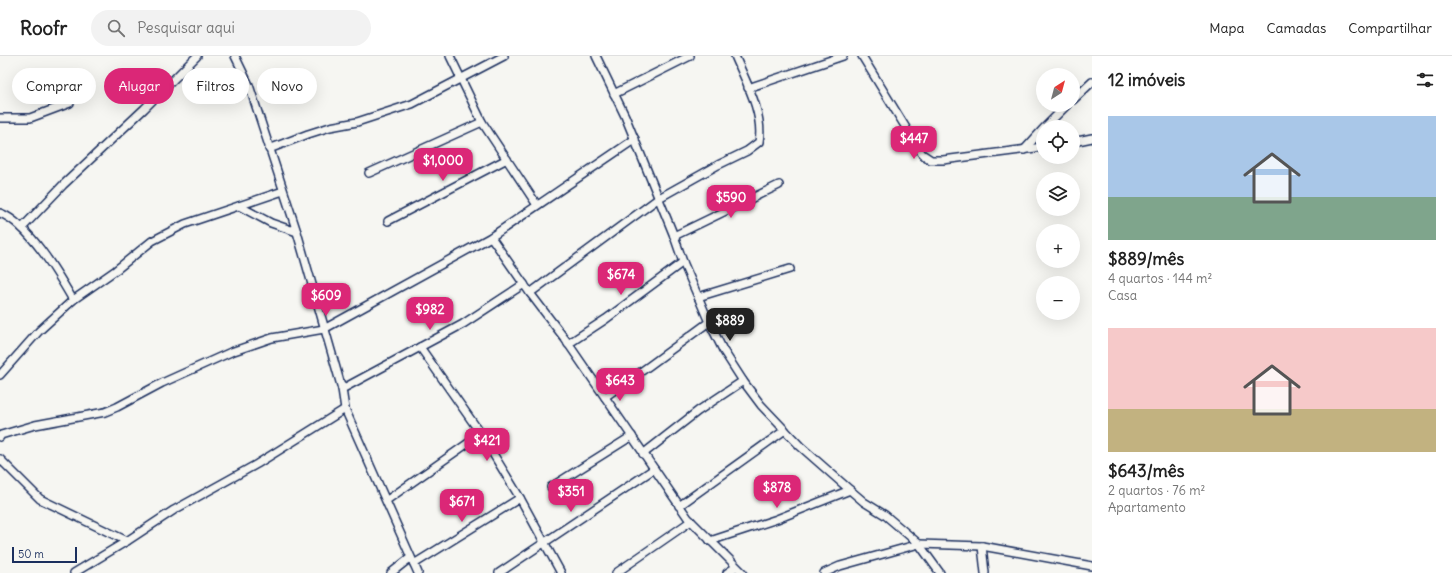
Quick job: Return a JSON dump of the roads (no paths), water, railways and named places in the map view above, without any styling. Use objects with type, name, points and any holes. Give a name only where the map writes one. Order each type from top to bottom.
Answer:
[{"type":"street","points":[[22,228],[63,185],[144,109],[197,56]]},
{"type":"street","points":[[235,56],[249,85],[297,232],[342,389],[345,409],[418,573]]},
{"type":"street","points":[[450,56],[482,122],[537,205]]},
{"type":"street","points":[[269,149],[330,127],[357,122],[412,104],[504,56]]},
{"type":"street","points":[[596,56],[634,139],[659,198],[683,262],[709,322],[723,350],[743,381],[761,404],[806,452],[864,502],[885,515],[919,544],[940,573]]},
{"type":"street","points":[[614,94],[690,56]]},
{"type":"street","points":[[530,293],[565,265],[659,198],[718,165],[747,151],[759,142],[761,132],[756,108],[735,56]]},
{"type":"street","points":[[862,56],[922,154],[931,160],[943,160],[1036,148]]},
{"type":"street","points":[[748,88],[838,57]]},
{"type":"street","points":[[1080,93],[1092,82]]},
{"type":"street","points":[[0,118],[30,118],[67,104]]},
{"type":"street","points":[[1052,120],[1060,112]]},
{"type":"street","points":[[369,173],[482,122]]},
{"type":"street","points":[[1024,150],[1036,137]]},
{"type":"street","points":[[1080,141],[1092,138]]},
{"type":"street","points":[[0,436],[35,425],[105,412],[162,383],[231,352],[272,338],[324,329],[491,237],[634,139]]},
{"type":"street","points":[[388,221],[506,159]]},
{"type":"street","points":[[674,236],[779,185]]},
{"type":"street","points":[[0,375],[39,330],[73,300],[116,270],[160,236],[184,224],[283,191]]},
{"type":"street","points":[[239,206],[271,224],[297,232]]},
{"type":"street","points":[[0,213],[9,216],[22,228],[51,263],[73,300]]},
{"type":"street","points":[[491,237],[605,396],[679,506],[691,522],[743,573]]},
{"type":"street","points":[[568,344],[606,320],[683,262]]},
{"type":"street","points":[[698,297],[790,268]]},
{"type":"street","points":[[342,389],[468,321],[524,284]]},
{"type":"street","points":[[605,396],[709,322]]},
{"type":"street","points":[[420,348],[481,434],[520,498],[561,573]]},
{"type":"street","points":[[644,454],[698,411],[743,381]]},
{"type":"street","points":[[74,573],[174,510],[258,464],[345,409]]},
{"type":"street","points":[[679,506],[785,430]]},
{"type":"street","points":[[386,500],[481,434]]},
{"type":"street","points":[[551,487],[632,436]]},
{"type":"street","points":[[0,459],[40,499],[127,541]]},
{"type":"street","points":[[499,573],[654,469]]},
{"type":"street","points":[[710,541],[777,519],[850,490]]},
{"type":"street","points":[[391,573],[520,498]]},
{"type":"street","points":[[616,573],[691,522]]},
{"type":"street","points":[[824,573],[840,566],[919,544],[982,546],[1092,566]]},
{"type":"street","points":[[982,546],[985,573]]},
{"type":"street","points":[[727,573],[736,567]]}]
